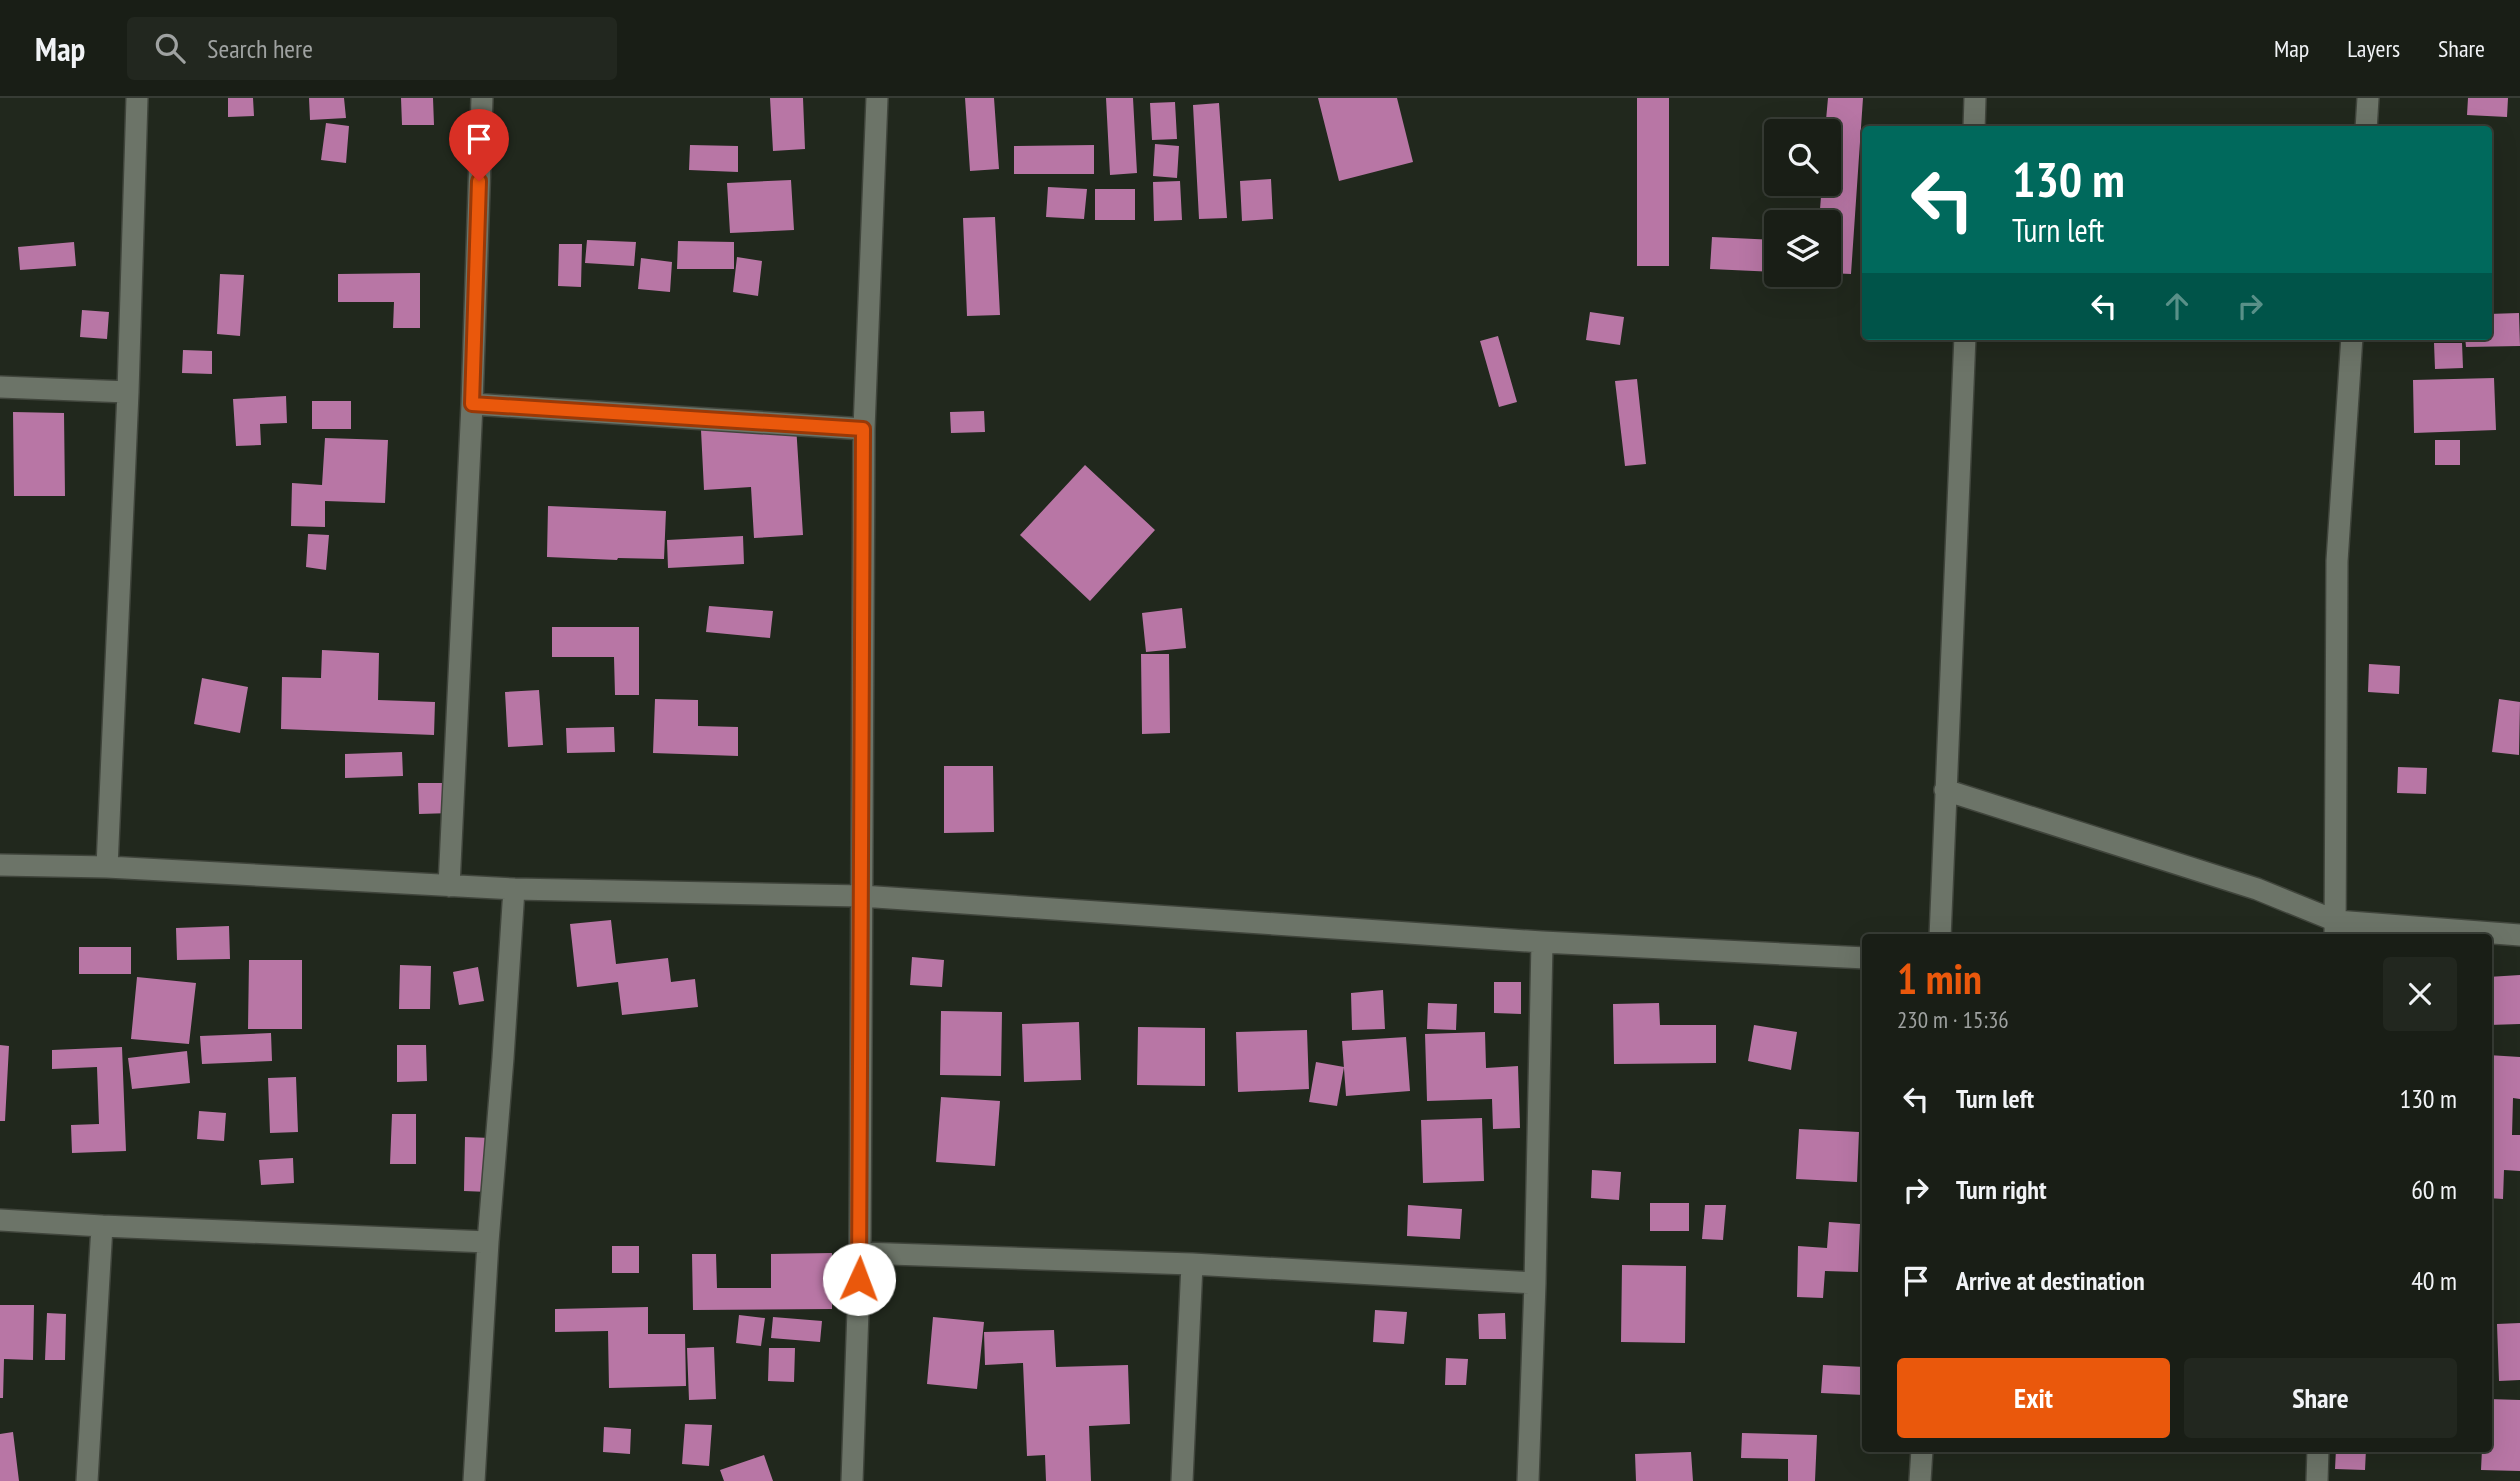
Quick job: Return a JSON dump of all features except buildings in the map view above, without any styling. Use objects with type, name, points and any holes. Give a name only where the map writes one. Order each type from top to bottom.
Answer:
[{"type":"street","points":[[107,867],[128,391],[137,98]]},
{"type":"street","points":[[449,886],[472,404],[482,98]]},
{"type":"street","points":[[852,1481],[860,1253],[863,429],[877,98]]},
{"type":"street","points":[[1974,126],[1975,98]]},
{"type":"street","points":[[2366,126],[2368,98]]},
{"type":"street","points":[[1940,934],[1965,340]]},
{"type":"street","points":[[2335,929],[2337,561],[2352,340]]},
{"type":"street","points":[[0,387],[128,391]]},
{"type":"street","points":[[472,404],[863,429]]},
{"type":"street","points":[[1945,790],[2257,889],[2335,929],[2489,934]]},
{"type":"street","points":[[0,865],[107,867],[514,889],[861,897],[1542,942],[1862,958]]},
{"type":"street","points":[[474,1481],[488,1242],[514,889]]},
{"type":"street","points":[[2492,934],[2520,935]]},
{"type":"street","points":[[1528,1481],[1542,942]]},
{"type":"street","points":[[0,1220],[488,1242]]},
{"type":"street","points":[[87,1481],[102,1226]]},
{"type":"street","points":[[860,1253],[1192,1264],[1535,1283]]},
{"type":"street","points":[[1182,1481],[1192,1264]]},
{"type":"street","points":[[1920,1481],[1922,1452]]},
{"type":"street","points":[[2317,1481],[2318,1452]]},
{"type":"route","points":[[479,181],[472,404],[863,429],[859,1279]]}]
